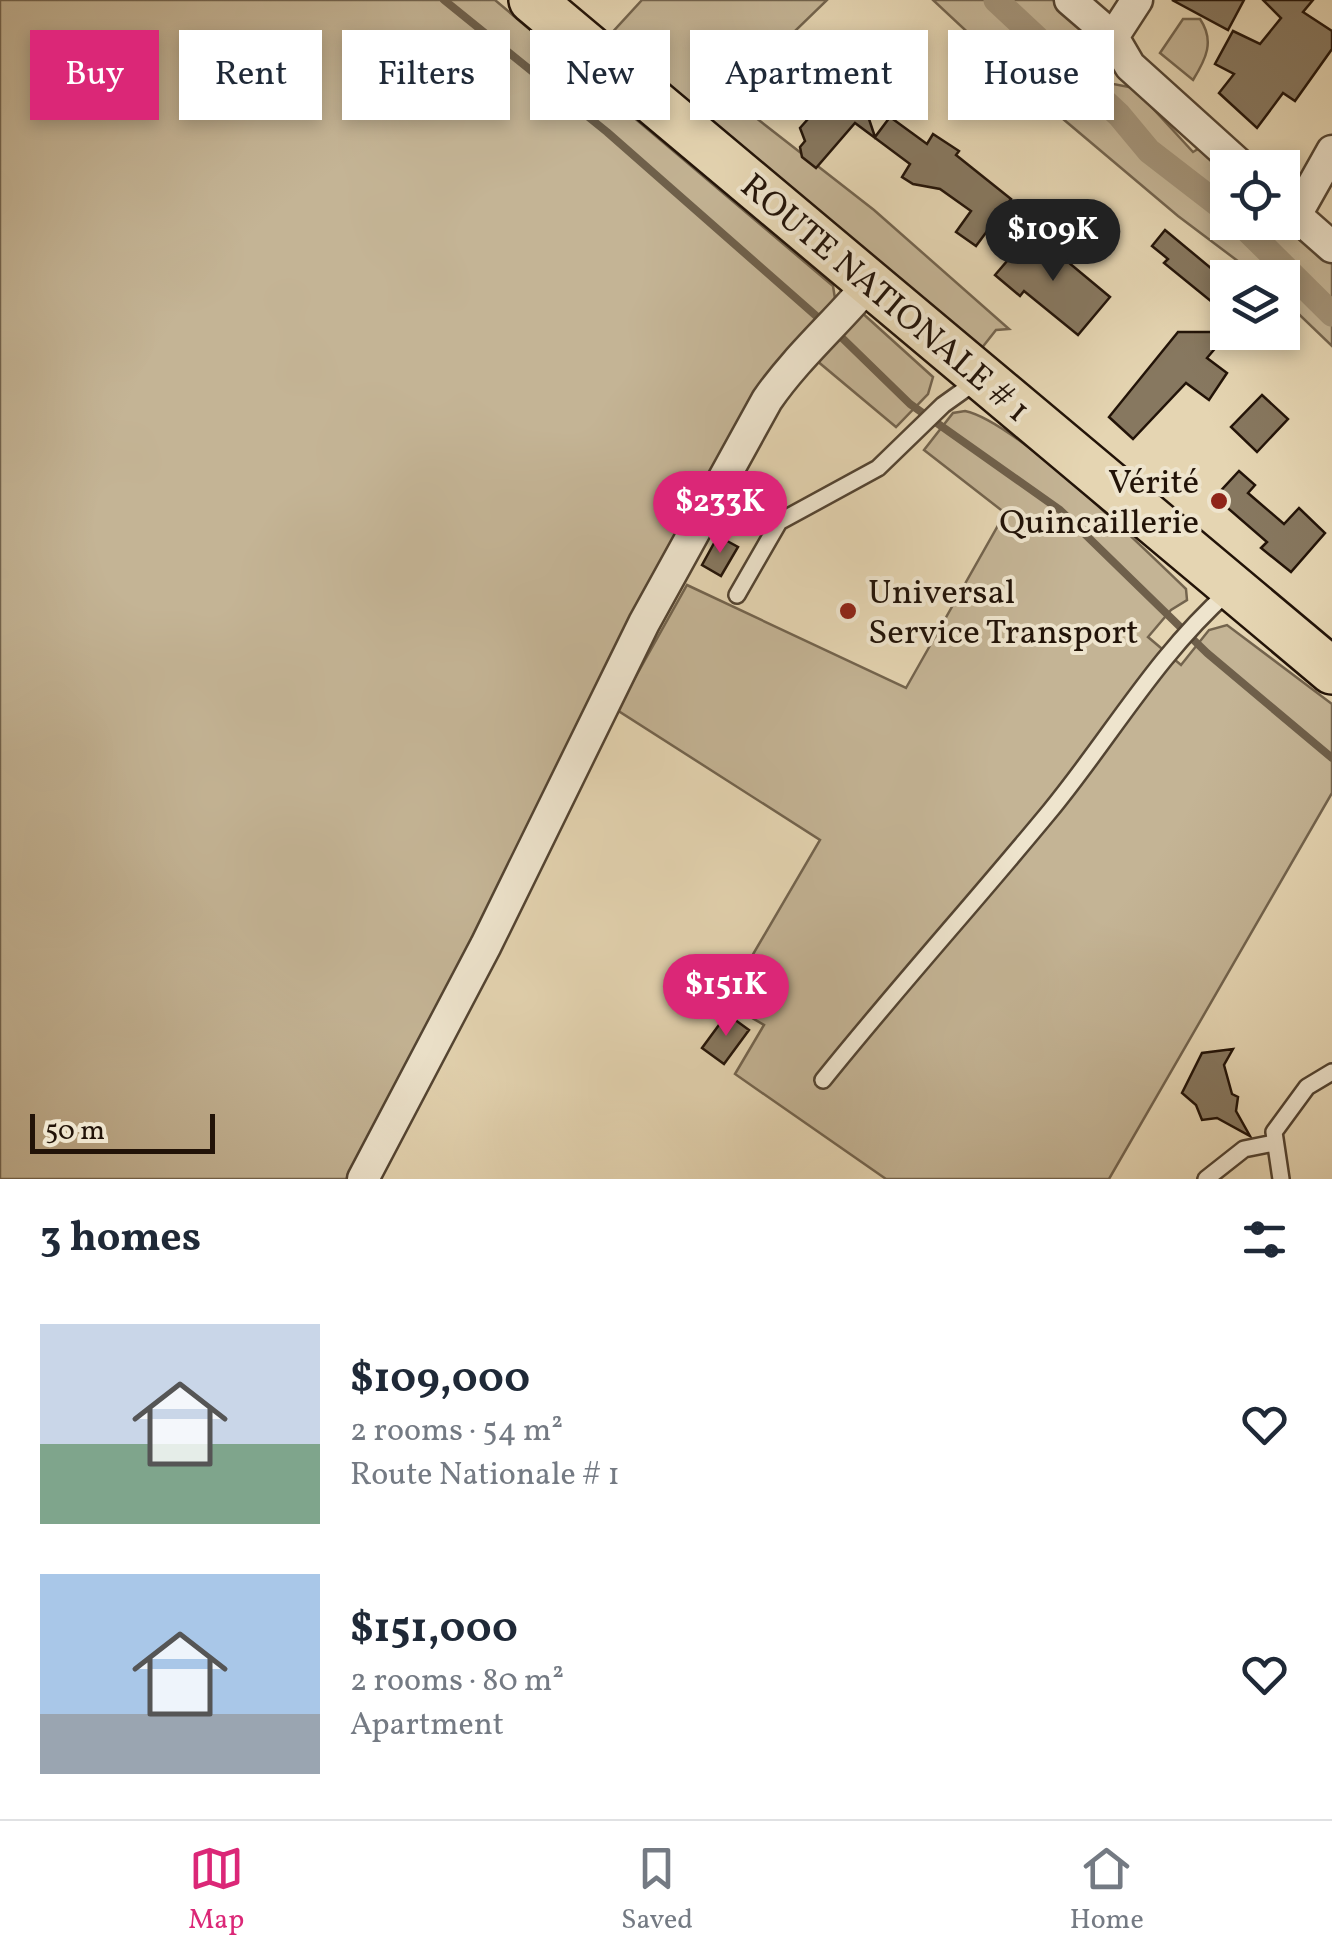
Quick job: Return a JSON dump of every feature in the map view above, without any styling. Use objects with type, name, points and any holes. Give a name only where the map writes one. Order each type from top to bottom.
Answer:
[{"type":"main road","name":"ROUTE NATIONALE # 1","points":[[532,0],[1332,671]]},
{"type":"street","points":[[1070,0],[1105,30]]},
{"type":"street","points":[[1137,0],[1114,38],[1130,66],[1223,150]]},
{"type":"street","points":[[1300,194],[1332,151]]},
{"type":"street","points":[[1300,219],[1332,247]]},
{"type":"street","points":[[362,1179],[486,946],[644,623],[766,400],[788,367],[812,349],[868,285]]},
{"type":"lane","points":[[737,595],[779,522],[878,468],[943,405],[982,378]]},
{"type":"lane","points":[[824,1080],[916,965],[1052,809],[1190,625],[1231,589]]},
{"type":"lane","points":[[1281,1179],[1274,1132],[1307,1087],[1332,1072]]},
{"type":"lane","points":[[1206,1179],[1244,1149],[1274,1143]]},
{"type":"shaded area","points":[[0,0],[495,0],[530,30],[530,120],[637,120],[833,286],[836,305],[789,360],[772,368],[357,1179],[0,1179]]},
{"type":"shaded area","points":[[642,0],[827,0],[796,30],[690,30],[690,104],[670,87],[670,30],[614,30]]},
{"type":"shaded area","points":[[933,0],[987,0],[1020,30],[965,30]]},
{"type":"shaded area","points":[[1008,0],[1056,0],[1088,30],[1038,30]]},
{"type":"shaded area","points":[[1183,19],[1200,19],[1207,35],[1205,57],[1193,80],[1160,53]]},
{"type":"shaded area","points":[[1114,84],[1134,88],[1193,152],[1203,146],[1210,152],[1210,194],[1114,107]]},
{"type":"shaded area","points":[[1114,117],[1142,153],[1210,207],[1210,240],[1252,240],[1274,260],[1236,260],[1178,216],[1064,120]]},
{"type":"shaded area","points":[[709,120],[759,120],[874,210],[1009,329],[996,330],[981,349]]},
{"type":"shaded area","points":[[1300,234],[1332,262],[1332,304],[1300,275],[1300,260],[1284,260],[1262,240],[1300,240]]},
{"type":"shaded area","points":[[1300,287],[1332,319],[1332,346],[1300,315]]},
{"type":"shaded area","points":[[860,311],[933,377],[928,394],[896,427],[816,360]]},
{"type":"shaded area","points":[[965,411],[988,420],[1046,461],[1186,589],[1187,600],[1171,610],[1148,637],[1181,665],[1209,630],[1227,625],[1332,704],[1332,793],[1109,1179],[886,1179],[735,1074],[764,1025],[725,1002],[820,840],[617,710],[687,585],[906,688],[1005,513],[924,450],[953,413]]},
{"type":"building","points":[[1172,0],[1244,0],[1228,30]]},
{"type":"building","points":[[1263,0],[1313,0],[1303,12],[1332,31],[1332,49],[1295,101],[1283,93],[1257,128],[1219,93],[1234,74],[1215,64],[1233,31],[1260,44],[1281,18]]},
{"type":"building","points":[[807,120],[869,120],[875,137],[888,120],[894,120],[927,144],[933,134],[959,151],[956,155],[1011,199],[976,246],[956,232],[971,211],[940,189],[913,184],[902,177],[910,164],[855,123],[816,168],[802,157],[800,147],[805,141],[800,128]]},
{"type":"building","points":[[1165,230],[1210,267],[1210,300],[1164,263],[1168,259],[1152,246]]},
{"type":"building","points":[[1032,232],[1110,297],[1078,335],[1024,291],[1020,296],[995,275]]},
{"type":"building","points":[[1178,332],[1210,332],[1210,350],[1214,350],[1207,358],[1227,373],[1209,400],[1186,383],[1133,439],[1109,417]]},
{"type":"building","points":[[1262,395],[1288,419],[1257,452],[1231,427]]},
{"type":"building","points":[[1239,471],[1255,485],[1248,493],[1284,524],[1299,508],[1325,533],[1291,572],[1261,548],[1267,542],[1215,497]]},
{"type":"building","points":[[718,536],[738,547],[721,576],[702,565]]},
{"type":"building","points":[[727,1014],[749,1030],[724,1064],[702,1048]]},
{"type":"building","points":[[1233,1049],[1224,1065],[1232,1094],[1238,1097],[1236,1111],[1250,1136],[1217,1118],[1202,1120],[1196,1105],[1182,1093],[1202,1053]]},
{"type":"waterway","points":[[444,0],[607,132],[822,321]]},
{"type":"waterway","points":[[996,0],[1119,115],[1149,151],[1210,198]]},
{"type":"waterway","points":[[1257,240],[1332,314]]},
{"type":"waterway","points":[[836,332],[910,404],[1060,510],[1207,653],[1332,758]]},
{"type":"place","name":"Vérité Quincaillerie","points":[[1219,501]]},
{"type":"place","name":"Universal Service Transport","points":[[848,611]]}]
